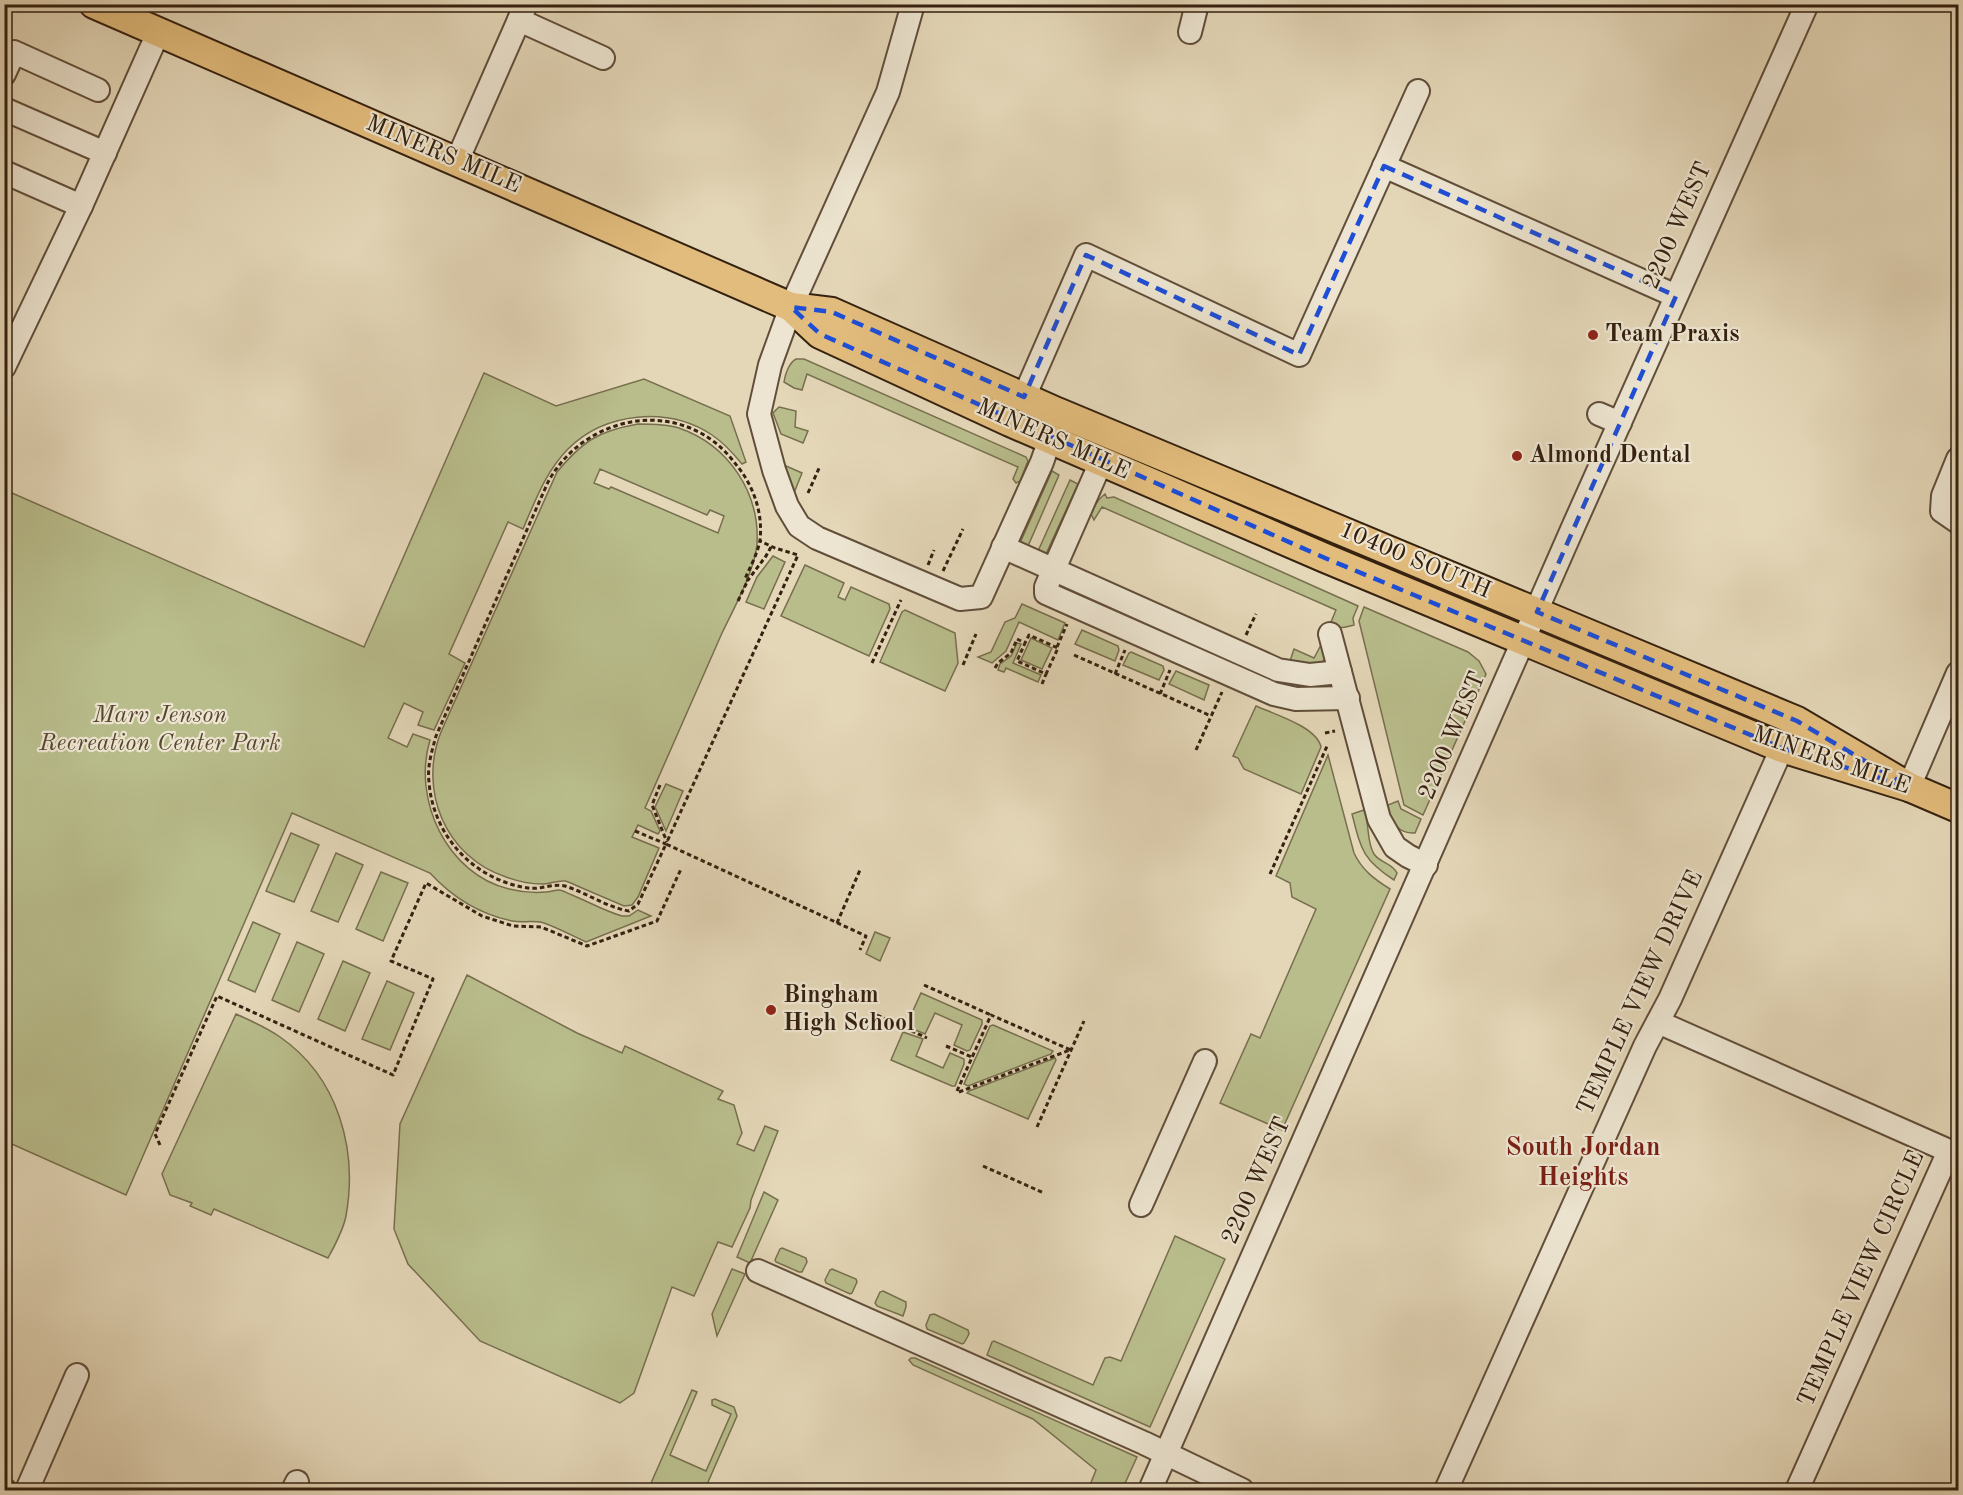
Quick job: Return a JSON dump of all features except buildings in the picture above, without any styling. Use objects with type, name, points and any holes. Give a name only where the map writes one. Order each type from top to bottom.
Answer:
[{"type":"main road","name":"MINERS MILE","points":[[94,4],[791,307],[832,312],[1112,434]]},
{"type":"main road","name":"MINERS MILE","points":[[791,307],[820,334],[1101,462],[1325,558]]},
{"type":"main road","name":"10400 SOUTH","points":[[1112,434],[1387,541],[1537,612],[1797,721],[1909,786]]},
{"type":"main road","name":"10400 SOUTH","points":[[1325,558],[1703,716]]},
{"type":"main road","name":"MINERS MILE","points":[[1703,716],[1782,748],[1909,786],[1959,808]]},
{"type":"street","points":[[913,4],[888,92],[791,307],[770,365],[759,414],[774,470],[787,506],[799,526],[817,538],[960,600],[981,597],[1042,462],[1050,439]]},
{"type":"street","points":[[1190,32],[1197,4]]},
{"type":"street","name":"2200 WEST","points":[[1150,1491],[1523,642],[1807,4]]},
{"type":"street","points":[[457,161],[522,12],[603,58]]},
{"type":"street","points":[[4,367],[81,206],[158,33]]},
{"type":"street","points":[[4,74],[14,52],[98,90]]},
{"type":"street","points":[[1024,397],[1086,255],[1299,355],[1418,91]]},
{"type":"street","points":[[4,109],[105,153]]},
{"type":"street","points":[[1384,166],[1676,296]]},
{"type":"street","points":[[4,171],[81,206]]},
{"type":"street","points":[[1599,414],[1620,423]]},
{"type":"street","points":[[1950,517],[1943,496],[1959,459]]},
{"type":"street","points":[[1101,462],[1045,590],[1050,596],[1274,694],[1296,699],[1348,698]]},
{"type":"street","points":[[1004,548],[1278,670],[1310,675],[1340,672]]},
{"type":"street","points":[[1330,634],[1379,819],[1395,847],[1426,865]]},
{"type":"street","points":[[1909,786],[1959,673]]},
{"type":"street","name":"TEMPLE VIEW DRIVE","points":[[1446,1491],[1645,1046],[1670,999],[1782,748]]},
{"type":"street","name":"TEMPLE VIEW CIRCLE","points":[[1658,1022],[1949,1151],[1797,1491]]},
{"type":"street","points":[[1141,1205],[1205,1061]]},
{"type":"street","points":[[758,1271],[1166,1453],[1242,1491]]},
{"type":"street","points":[[27,1491],[77,1375]]},
{"type":"path","points":[[748,580],[745,579],[760,541],[758,507],[744,474],[730,456],[713,441],[681,425],[658,421],[633,421],[590,435],[573,450],[555,468],[548,482],[436,736],[429,761],[429,782],[434,809],[444,833],[459,853],[479,870],[498,881],[528,888],[542,889],[562,886],[616,909],[629,911],[638,904],[798,555],[771,547],[760,541]]},
{"type":"path","points":[[808,493],[820,466]]},
{"type":"path","points":[[950,557],[963,529]]},
{"type":"path","points":[[738,601],[748,580],[771,547]]},
{"type":"path","points":[[872,663],[901,600]]},
{"type":"path","points":[[1243,642],[1256,614]]},
{"type":"path","points":[[1042,684],[1069,620]]},
{"type":"path","points":[[963,665],[976,634]]},
{"type":"path","points":[[1046,674],[1017,661],[1029,635],[1057,647]]},
{"type":"path","points":[[995,668],[1011,653],[1017,639],[1025,643]]},
{"type":"path","points":[[1115,674],[1127,646]]},
{"type":"path","points":[[1074,656],[1211,716]]},
{"type":"path","points":[[1160,694],[1172,665]]},
{"type":"path","points":[[1196,750],[1224,688]]},
{"type":"path","points":[[1270,874],[1328,744]]},
{"type":"path","points":[[660,785],[652,805],[667,843]]},
{"type":"path","points":[[635,831],[667,843],[866,936],[860,950]]},
{"type":"path","points":[[160,1145],[155,1134],[217,996],[393,1076],[433,979],[391,961],[426,883],[482,916],[513,926],[541,927],[587,946],[657,921],[681,869]]},
{"type":"path","points":[[837,922],[860,870]]},
{"type":"path","points":[[924,986],[1071,1050]]},
{"type":"path","points":[[991,1015],[958,1091],[1071,1050]]},
{"type":"path","points":[[877,1016],[927,1038]]},
{"type":"path","points":[[1037,1126],[1084,1021]]},
{"type":"path","points":[[946,1046],[972,1058]]},
{"type":"path","points":[[983,1166],[1044,1193]]},
{"type":"highlighted area","points":[[1384,166],[1676,296],[1537,612],[1797,721],[1909,787],[1782,748],[1325,558],[820,334],[791,307],[832,312],[1024,397],[1086,255],[1299,355]]},
{"type":"green space","points":[[796,359],[804,359],[1026,457],[1028,461],[1020,481],[1016,483],[1013,479],[1018,467],[807,374],[802,390],[794,388],[784,382],[791,363]]},
{"type":"green space","name":"Marv Jenson Recreation Center Park","points":[[484,373],[556,406],[644,379],[730,416],[746,462],[742,464],[720,441],[695,426],[657,417],[637,417],[618,421],[600,427],[583,437],[568,449],[553,467],[523,529],[508,522],[449,654],[465,663],[434,730],[418,725],[423,712],[404,703],[388,738],[407,747],[413,734],[430,740],[426,763],[426,786],[431,810],[452,851],[468,868],[487,881],[518,891],[561,890],[622,916],[629,916],[638,910],[651,916],[586,942],[544,923],[516,922],[500,918],[477,909],[457,897],[430,873],[292,813],[126,1195],[5,1141],[5,490],[364,647]]},
{"type":"green space","points":[[779,407],[796,411],[795,427],[808,431],[803,443],[781,434],[773,413]]},
{"type":"green space","points":[[659,424],[679,428],[697,436],[726,458],[747,489],[757,525],[757,544],[743,589],[645,808],[651,811],[660,831],[658,834],[638,825],[632,837],[659,848],[638,897],[632,905],[624,906],[567,882],[529,883],[506,877],[485,867],[467,854],[453,838],[442,819],[435,798],[433,776],[435,754],[441,732],[557,472],[575,452],[592,439],[624,427]],"holes":[[[600,469],[707,515],[710,510],[724,516],[718,533],[611,487],[609,489],[594,483]]]},
{"type":"green space","points":[[784,467],[802,473],[794,493]]},
{"type":"green space","points":[[1052,471],[1059,475],[1028,546],[1020,543]]},
{"type":"green space","points":[[1070,480],[1078,484],[1046,554],[1038,551]]},
{"type":"green space","points":[[1105,494],[1107,498],[1114,497],[1358,606],[1353,618],[1354,625],[1336,627],[1331,622],[1336,610],[1102,507],[1094,520],[1092,511]]},
{"type":"green space","points":[[773,556],[785,562],[764,609],[746,602],[757,577]]},
{"type":"green space","points":[[805,565],[844,583],[838,597],[845,600],[851,587],[889,604],[890,609],[869,656],[781,616]]},
{"type":"green space","points":[[1022,604],[1065,623],[1058,640],[1019,622],[1006,651],[992,663],[978,657],[991,652],[1005,622],[1015,618]]},
{"type":"green space","points":[[1364,607],[1468,652],[1479,661],[1486,674],[1423,815],[1404,805],[1359,621]]},
{"type":"green space","points":[[905,610],[955,633],[958,663],[945,691],[880,662],[902,612]]},
{"type":"green space","points":[[1082,630],[1118,646],[1115,661],[1075,644]]},
{"type":"green space","points":[[1031,638],[1052,648],[1042,669],[1021,660]]},
{"type":"green space","points":[[1017,643],[1021,644],[1013,663],[1041,675],[1038,682],[1006,668],[1004,672],[998,670],[1000,664],[1011,656]]},
{"type":"green space","points":[[1323,645],[1326,658],[1320,664],[1305,665],[1290,661],[1294,649],[1314,658]]},
{"type":"green space","points":[[1131,652],[1163,666],[1164,670],[1159,680],[1123,665]]},
{"type":"green space","points":[[1176,671],[1209,685],[1204,700],[1169,684]]},
{"type":"green space","points":[[1256,706],[1294,722],[1312,733],[1318,740],[1321,747],[1301,794],[1244,769],[1238,758],[1233,756]]},
{"type":"green space","points":[[1328,755],[1354,853],[1369,874],[1390,889],[1282,1130],[1220,1103],[1251,1034],[1260,1038],[1316,909],[1292,897],[1290,883],[1276,876]]},
{"type":"green space","points":[[666,784],[683,791],[666,831],[655,807]]},
{"type":"green space","points":[[1398,801],[1401,809],[1421,819],[1415,833],[1404,832],[1396,826],[1386,809],[1388,805]]},
{"type":"green space","points":[[1364,810],[1374,854],[1395,870],[1397,873],[1394,880],[1375,866],[1361,845],[1352,814]]},
{"type":"green space","points":[[291,833],[319,845],[294,902],[266,891]]},
{"type":"green space","points":[[336,853],[363,865],[338,922],[311,911]]},
{"type":"green space","points":[[381,872],[408,883],[383,941],[356,929]]},
{"type":"green space","points":[[253,922],[280,934],[255,992],[228,980]]},
{"type":"green space","points":[[875,932],[890,938],[880,961],[866,954]]},
{"type":"green space","points":[[297,942],[324,954],[299,1012],[272,1000]]},
{"type":"green space","points":[[343,961],[370,973],[345,1031],[318,1019]]},
{"type":"green space","points":[[467,975],[577,1033],[622,1053],[625,1046],[723,1091],[718,1099],[734,1105],[742,1133],[737,1144],[754,1151],[765,1126],[778,1131],[750,1208],[732,1247],[718,1242],[694,1296],[672,1287],[634,1393],[620,1403],[480,1341],[408,1264],[394,1229],[400,1124]]},
{"type":"green space","points":[[387,981],[414,993],[390,1050],[362,1039]]},
{"type":"green space","points":[[921,993],[982,1020],[970,1050],[967,1051],[954,1045],[962,1025],[935,1013],[925,1034],[906,1026]]},
{"type":"green space","points":[[236,1014],[275,1033],[300,1053],[330,1094],[339,1116],[346,1140],[349,1191],[345,1222],[328,1258],[214,1209],[211,1215],[190,1206],[192,1203],[170,1195],[162,1174]]},
{"type":"green space","points":[[993,1025],[1053,1051],[1051,1054],[968,1086],[964,1084],[990,1026]]},
{"type":"green space","points":[[903,1032],[923,1039],[916,1056],[943,1068],[950,1053],[964,1059],[955,1086],[891,1060]]},
{"type":"green space","points":[[1055,1058],[1028,1119],[967,1093],[969,1091]]},
{"type":"green space","points":[[764,1192],[778,1200],[750,1263],[737,1257]]},
{"type":"green space","points":[[1175,1236],[1225,1259],[1150,1427],[987,1355],[994,1341],[1093,1385],[1105,1358],[1110,1357],[1121,1361]]},
{"type":"green space","points":[[782,1248],[806,1258],[807,1262],[802,1272],[776,1262]]},
{"type":"green space","points":[[732,1269],[745,1274],[717,1336],[712,1314]]},
{"type":"green space","points":[[832,1269],[856,1279],[852,1293],[826,1283],[825,1280]]},
{"type":"green space","points":[[883,1291],[906,1302],[903,1316],[877,1306],[875,1303],[880,1292]]},
{"type":"green space","points":[[934,1314],[968,1330],[969,1334],[964,1343],[927,1329],[926,1325],[930,1315]]},
{"type":"green space","points":[[911,1358],[1137,1457],[1122,1490],[1088,1490],[1096,1470],[1033,1419],[913,1365],[909,1360]]},
{"type":"green space","points":[[692,1390],[697,1392],[670,1455],[706,1471],[731,1414],[712,1405],[712,1400],[715,1399],[734,1407],[737,1416],[705,1489],[709,1490],[667,1490],[651,1483]]},
{"type":"place","name":"Team Praxis","points":[[1593,335]]},
{"type":"place","name":"Almond Dental","points":[[1517,456]]},
{"type":"place","name":"Bingham High School","points":[[771,1010]]},
{"type":"district","name":"South Jordan Heights","points":[[1583,1163]]}]
